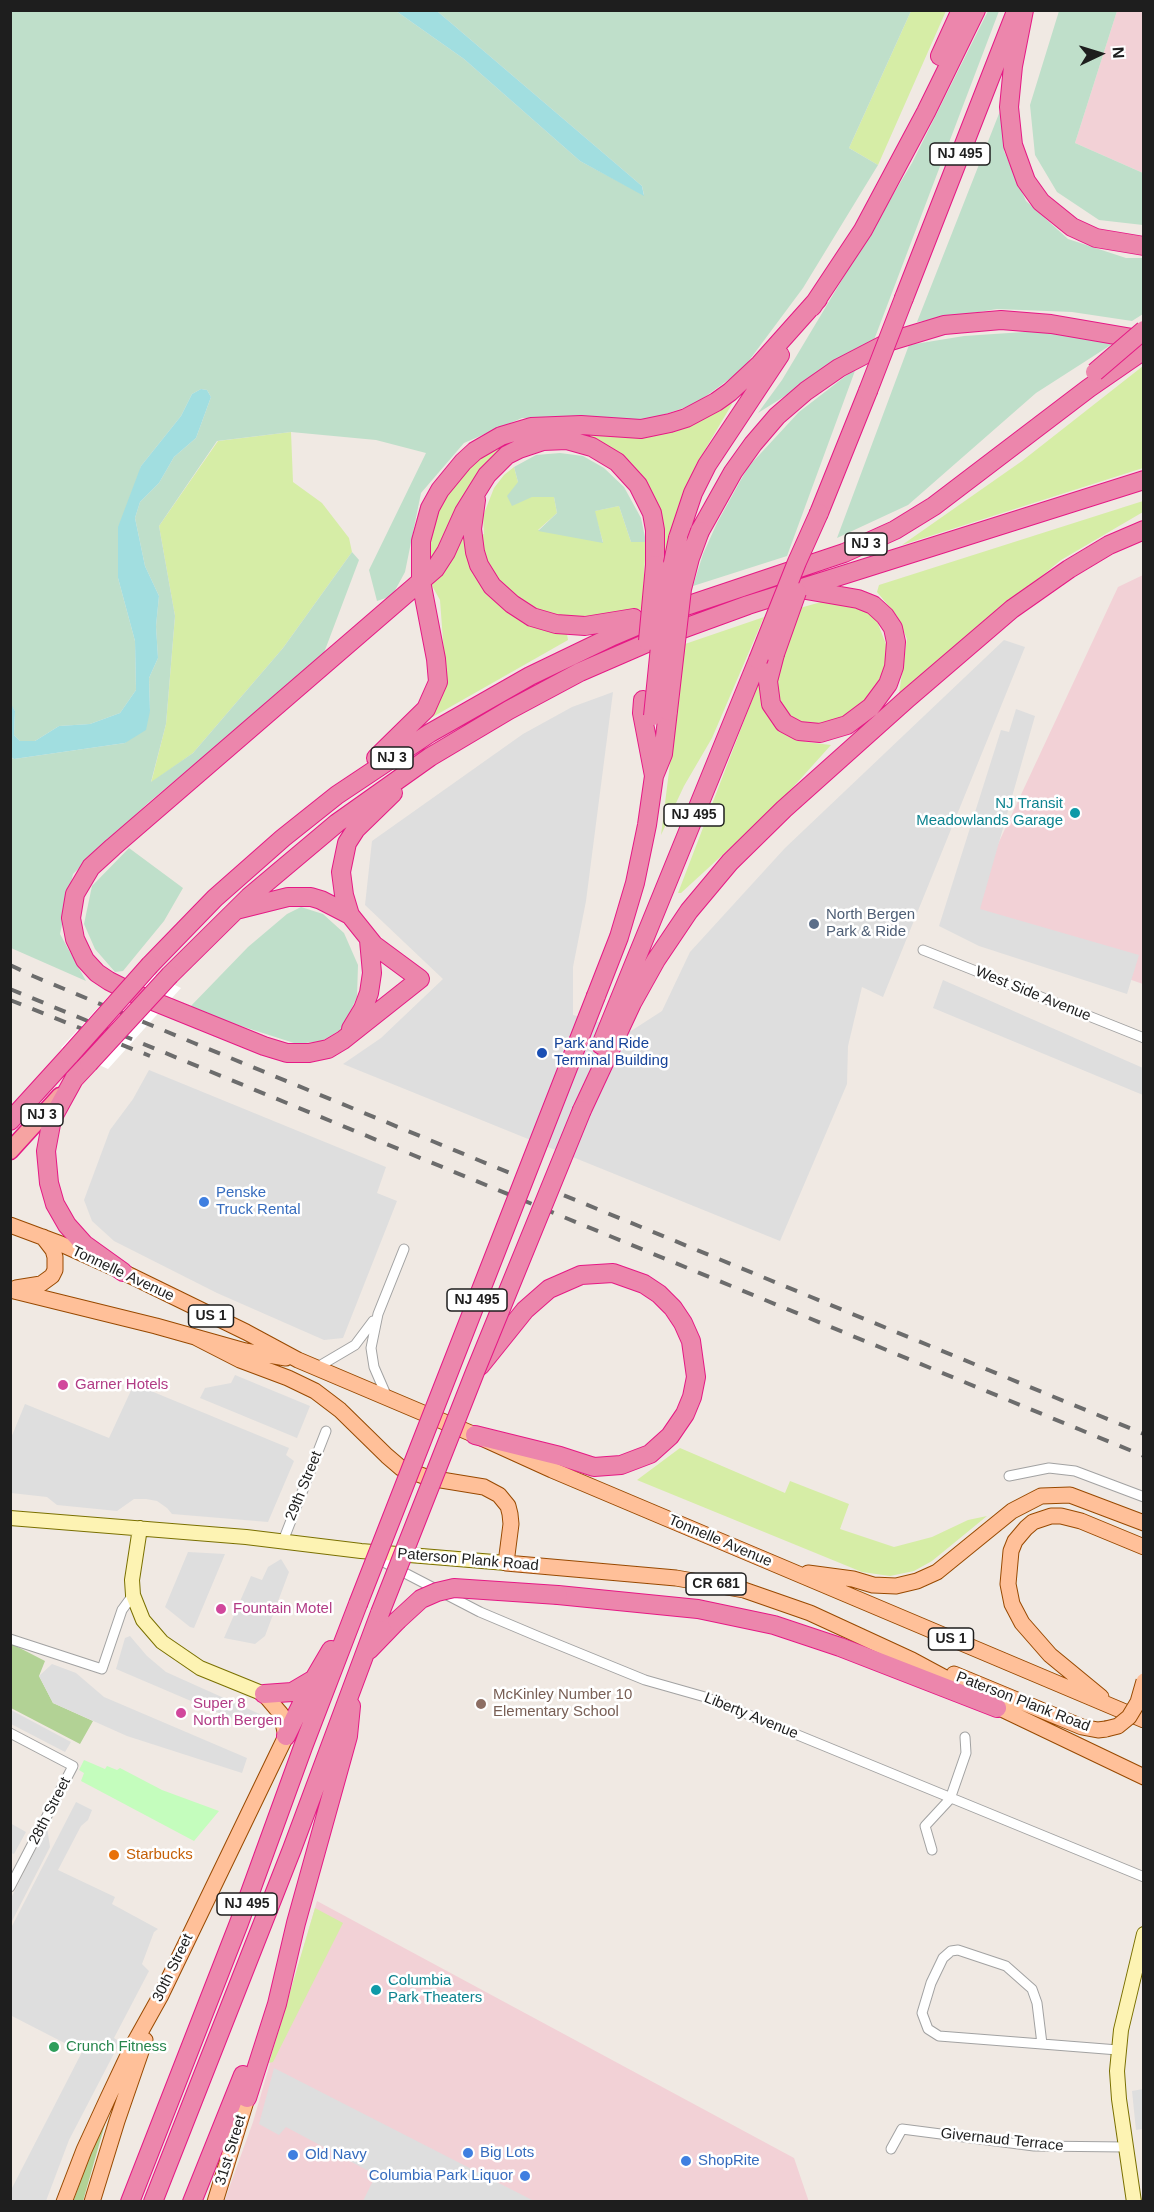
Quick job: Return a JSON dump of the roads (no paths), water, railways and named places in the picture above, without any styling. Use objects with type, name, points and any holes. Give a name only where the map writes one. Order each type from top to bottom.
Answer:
[{"type":"highway","points":[[883,191],[916,107],[961,10]]},
{"type":"highway","points":[[883,191],[926,112],[976,10]]},
{"type":"highway","name":"NJ 495","points":[[153,2202],[292,1848],[354,1679],[475,1372],[582,1110],[600,1047],[639,973],[758,660],[868,391],[1017,10]]},
{"type":"highway","points":[[1024,10],[1013,66],[1010,122],[1015,151],[1026,181],[1041,202],[1072,227],[1096,238],[1143,246]]},
{"type":"highway","name":"NJ 495","points":[[130,2202],[240,1923],[303,1747],[358,1604],[610,961],[629,904],[639,864],[654,776],[649,754],[660,713],[664,607],[678,538],[693,493],[717,448],[859,237],[883,191]]},
{"type":"highway","points":[[337,795],[419,717],[435,692],[438,671],[421,581],[422,541],[430,508],[450,476],[475,451],[501,436],[531,427],[580,425],[641,429],[686,418],[716,402],[743,380],[818,298]]},
{"type":"highway","points":[[654,776],[663,754],[660,713],[682,589],[700,531],[733,472],[753,444],[777,417],[806,391],[839,368],[891,341],[944,325],[1001,320],[1051,324],[1143,340]]},
{"type":"highway","name":"NJ 3","points":[[1034,430],[1143,330]]},
{"type":"highway","name":"NJ 3","points":[[10,1121],[150,965],[215,898],[266,852],[337,795],[430,733],[572,654],[674,610],[801,569],[896,530],[934,506],[1143,350]]},
{"type":"highway","points":[[414,975],[343,1040],[328,1049],[309,1053],[287,1053],[264,1046],[133,993],[96,973],[85,960],[75,939],[71,918],[75,894],[91,867],[113,847],[421,581],[441,561],[464,512],[497,465],[507,455],[525,446],[567,440],[592,447],[617,462],[638,485],[646,499],[655,530],[655,565],[642,713],[649,754]]},
{"type":"highway","name":"NJ 3","points":[[10,1151],[170,975],[283,867],[337,823],[430,758],[509,710],[600,662],[705,620],[1143,480]]},
{"type":"highway","points":[[479,489],[472,522],[475,552],[479,565],[492,586],[522,611],[544,621],[585,626],[674,610]]},
{"type":"highway","points":[[801,590],[858,598],[873,605],[885,616],[893,628],[896,642],[896,658],[891,677],[878,699],[856,720],[828,732],[805,732],[784,723],[771,704],[768,681],[775,654],[808,561],[819,513]]},
{"type":"highway","points":[[639,973],[667,942],[689,911],[730,862],[784,809],[976,638],[1031,595],[1109,545],[1143,530]]},
{"type":"highway","points":[[414,975],[381,952],[350,915],[341,872],[347,843],[360,825],[430,758]]},
{"type":"highway","points":[[236,910],[277,898],[299,896],[321,900],[350,915]]},
{"type":"highway","points":[[369,939],[371,983]]},
{"type":"highway","points":[[343,1040],[363,1009],[376,974],[385,969],[399,968],[414,975]]},
{"type":"highway","points":[[74,1080],[56,1109],[49,1131],[46,1150],[49,1183],[60,1214],[75,1234],[84,1244],[123,1272]]},
{"type":"highway","points":[[475,1372],[533,1301],[556,1284],[581,1275],[596,1273],[620,1275],[644,1284],[659,1294],[683,1323],[691,1341],[696,1370],[694,1387],[686,1414],[664,1442],[642,1458],[615,1467],[594,1467],[476,1435]]},
{"type":"highway","points":[[364,1655],[421,1599],[436,1592],[471,1587],[698,1609],[764,1623],[848,1650],[997,1708]]},
{"type":"highway","points":[[286,1736],[314,1679],[358,1604]]},
{"type":"highway","points":[[264,1694],[292,1692],[314,1679]]},
{"type":"highway","points":[[247,2098],[277,2004],[296,1923],[348,1736],[354,1679]]},
{"type":"highway","points":[[192,2202],[242,2078],[296,1923]]},
{"type":"main road","name":"Tonnelle Avenue","points":[[10,1225],[123,1272],[316,1368],[1143,1720]]},
{"type":"main road","points":[[10,1289],[42,1284],[52,1276],[55,1270],[55,1257],[53,1250],[43,1237]]},
{"type":"main road","name":"Tonnelle Avenue","points":[[10,1289],[245,1351],[298,1360]]},
{"type":"main road","points":[[198,1338],[240,1360],[315,1391],[354,1423],[387,1456],[410,1472],[429,1478],[484,1487],[499,1495],[508,1506],[510,1514],[511,1524],[506,1563]]},
{"type":"main road","points":[[787,1570],[853,1579],[873,1585],[896,1586],[917,1581],[937,1572],[1022,1504],[1052,1494],[1070,1495],[1086,1500],[1143,1523]]},
{"type":"main road","points":[[1115,1708],[1050,1655],[1022,1623],[1010,1594],[1009,1561],[1015,1541],[1020,1534],[1033,1522],[1051,1516],[1071,1517],[1143,1547]]},
{"type":"main road","name":"Paterson Plank Road","points":[[10,1518],[283,1541],[361,1551],[676,1578],[722,1585],[810,1613],[912,1660],[997,1708],[1143,1777]]},
{"type":"main road","points":[[140,1528],[133,1569],[133,1595],[143,1620],[162,1642],[200,1668],[264,1694],[281,1714],[286,1736]]},
{"type":"main road","name":"Paterson Plank Road","points":[[912,1660],[958,1676],[1082,1727],[1098,1730],[1118,1726],[1129,1717],[1138,1702],[1143,1681]]},
{"type":"main road","name":"30th Street","points":[[64,2202],[84,2150],[132,2047],[161,1995],[286,1736]]},
{"type":"main road","points":[[1134,2202],[1118,2086],[1118,2050],[1143,1934]]},
{"type":"main road","points":[[92,2202],[123,2103],[161,1995]]},
{"type":"main road","name":"31st Street","points":[[215,2202],[247,2098]]},
{"type":"street","name":"West Side Avenue","points":[[923,950],[1143,1038]]},
{"type":"street","points":[[387,1398],[374,1367],[371,1348],[378,1314],[404,1249]]},
{"type":"street","points":[[316,1368],[355,1345],[378,1314]]},
{"type":"street","name":"29th Street","points":[[283,1541],[326,1431]]},
{"type":"street","points":[[1009,1476],[1049,1468],[1075,1471],[1143,1497]]},
{"type":"street","name":"Liberty Avenue","points":[[361,1551],[480,1612],[645,1680],[705,1697],[1143,1877]]},
{"type":"street","points":[[10,1639],[102,1669],[122,1610],[133,1595]]},
{"type":"street","name":"28th Street","points":[[10,1733],[73,1766],[10,1887]]},
{"type":"street","points":[[932,1850],[925,1826],[950,1799],[966,1753],[965,1737]]},
{"type":"street","points":[[1042,2044],[1035,1996],[1032,1989],[1017,1974],[1006,1966],[958,1950],[951,1951],[943,1958],[931,1983],[922,2013],[928,2029],[939,2036],[1118,2050]]},
{"type":"street","name":"Givernaud Terrace","points":[[891,2149],[902,2129],[1034,2146],[1126,2147]]},
{"type":"water","points":[[396,11],[437,11],[642,186],[644,196],[580,161],[464,59]]},
{"type":"water","points":[[201,389],[207,390],[211,397],[196,438],[174,457],[159,483],[140,502],[135,518],[145,566],[159,596],[156,626],[158,658],[149,678],[150,711],[146,730],[125,743],[14,759],[11,757],[11,704],[15,711],[14,735],[20,741],[35,741],[59,726],[90,724],[120,713],[136,690],[135,641],[118,578],[118,527],[141,466],[181,416],[192,394]]},
{"type":"railway","points":[[10,965],[1144,1434]]},
{"type":"railway","points":[[10,989],[1144,1456]]},
{"type":"railway","points":[[10,1000],[150,1056]]},
{"type":"place","name":"NJ Transit Meadowlands Garage","points":[[1075,813]]},
{"type":"place","name":"North Bergen Park & Ride","points":[[814,924]]},
{"type":"place","name":"Park and Ride Terminal Building","points":[[542,1053]]},
{"type":"place","name":"Penske Truck Rental","points":[[204,1202]]},
{"type":"place","name":"Garner Hotels","points":[[63,1385]]},
{"type":"place","name":"Fountain Motel","points":[[221,1609]]},
{"type":"place","name":"McKinley Number 10 Elementary School","points":[[481,1704]]},
{"type":"place","name":"Super 8 North Bergen","points":[[181,1713]]},
{"type":"place","name":"Starbucks","points":[[114,1855]]},
{"type":"place","name":"Columbia Park Theaters","points":[[376,1990]]},
{"type":"place","name":"Crunch Fitness","points":[[54,2047]]},
{"type":"place","name":"Big Lots","points":[[468,2153]]},
{"type":"place","name":"Old Navy","points":[[293,2155]]},
{"type":"place","name":"ShopRite","points":[[686,2161]]},
{"type":"place","name":"Columbia Park Liquor","points":[[525,2176]]}]
